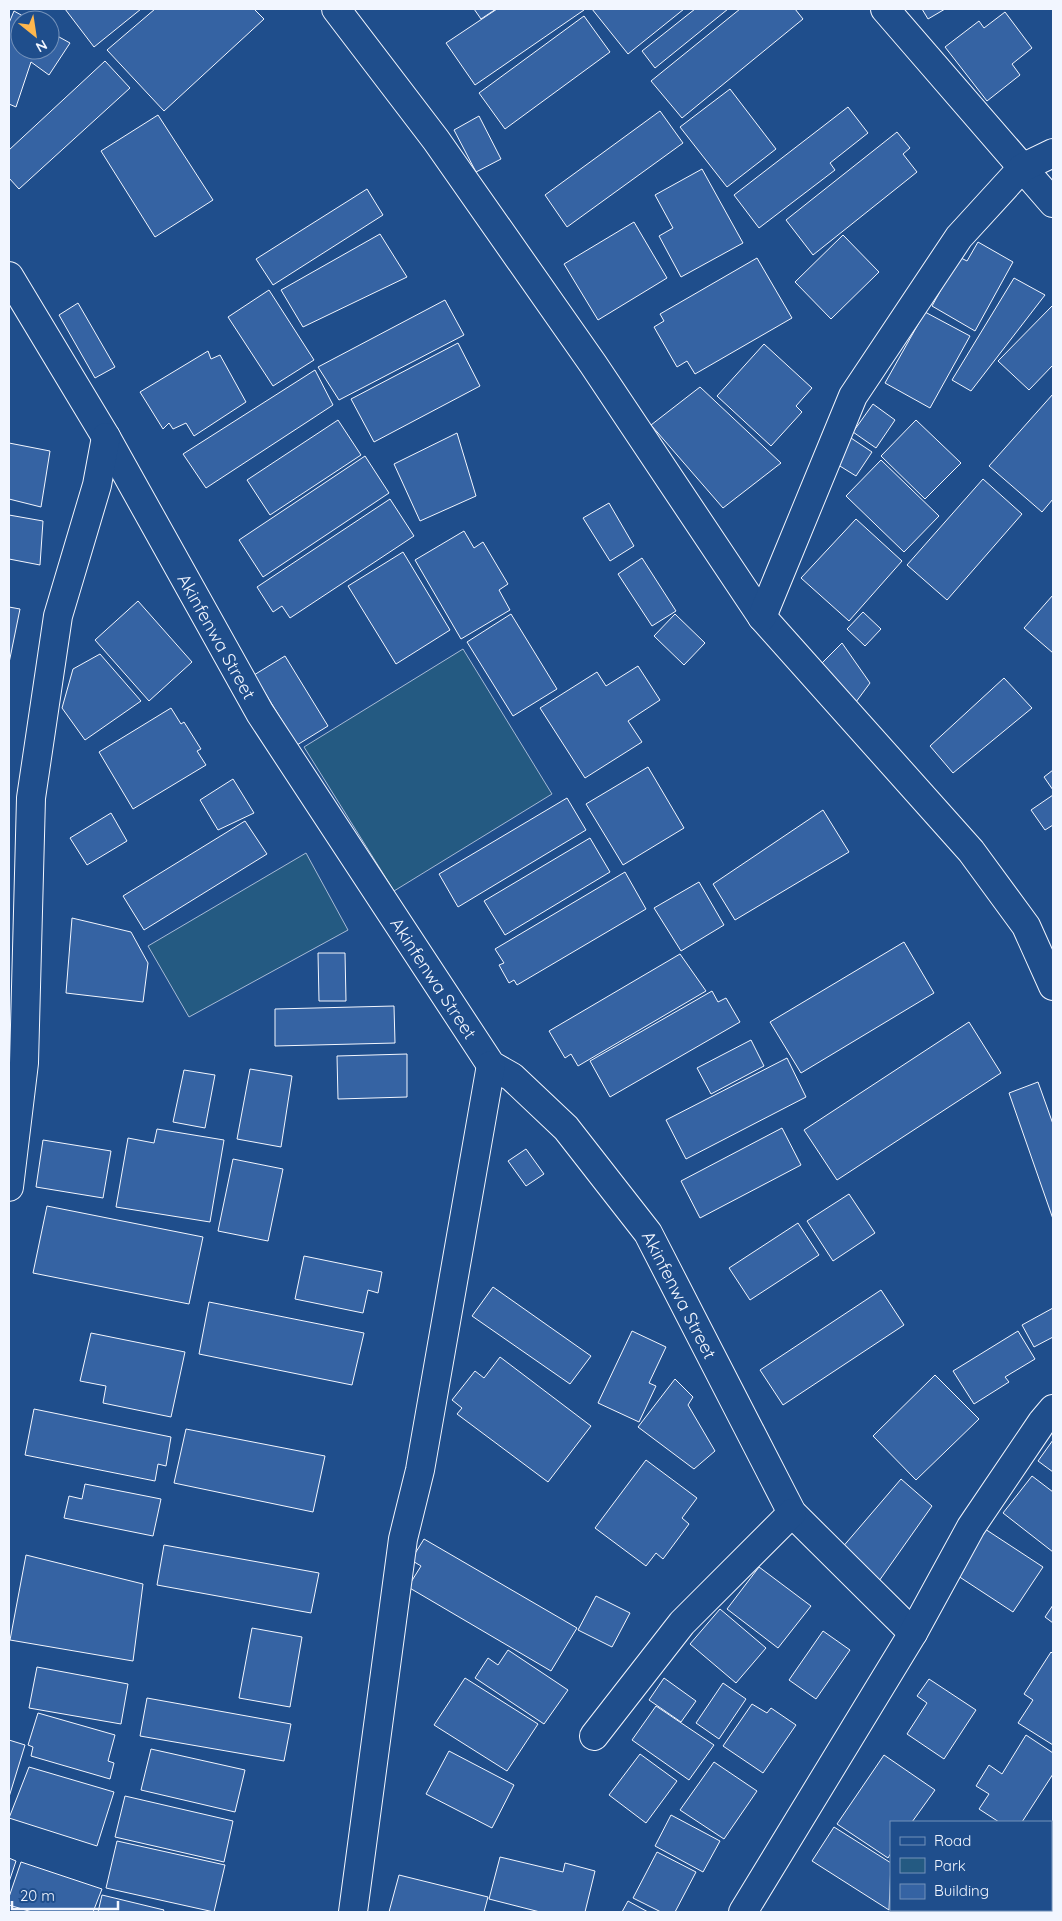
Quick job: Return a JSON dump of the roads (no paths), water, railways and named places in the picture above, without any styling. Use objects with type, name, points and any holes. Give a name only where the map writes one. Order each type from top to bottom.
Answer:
[{"type":"street","points":[[336,9],[436,140],[576,340],[762,617],[971,851],[1026,926],[1053,986]]},
{"type":"street","points":[[885,9],[1053,203]]},
{"type":"street","points":[[762,617],[853,396],[959,237],[1022,168],[1053,153]]},
{"type":"street","name":"Akinfenwa Street","points":[[9,276],[106,437],[260,713],[491,1065],[512,1077],[566,1128],[648,1233],[792,1513],[913,1632]]},
{"type":"street","points":[[9,1187],[24,1063],[31,798],[58,616],[97,485],[106,437]]},
{"type":"street","points":[[352,1912],[403,1539],[420,1470],[491,1065]]},
{"type":"street","points":[[743,1912],[913,1632],[971,1526],[1042,1422],[1053,1409]]},
{"type":"street","points":[[594,1736],[682,1623],[792,1513]]}]
